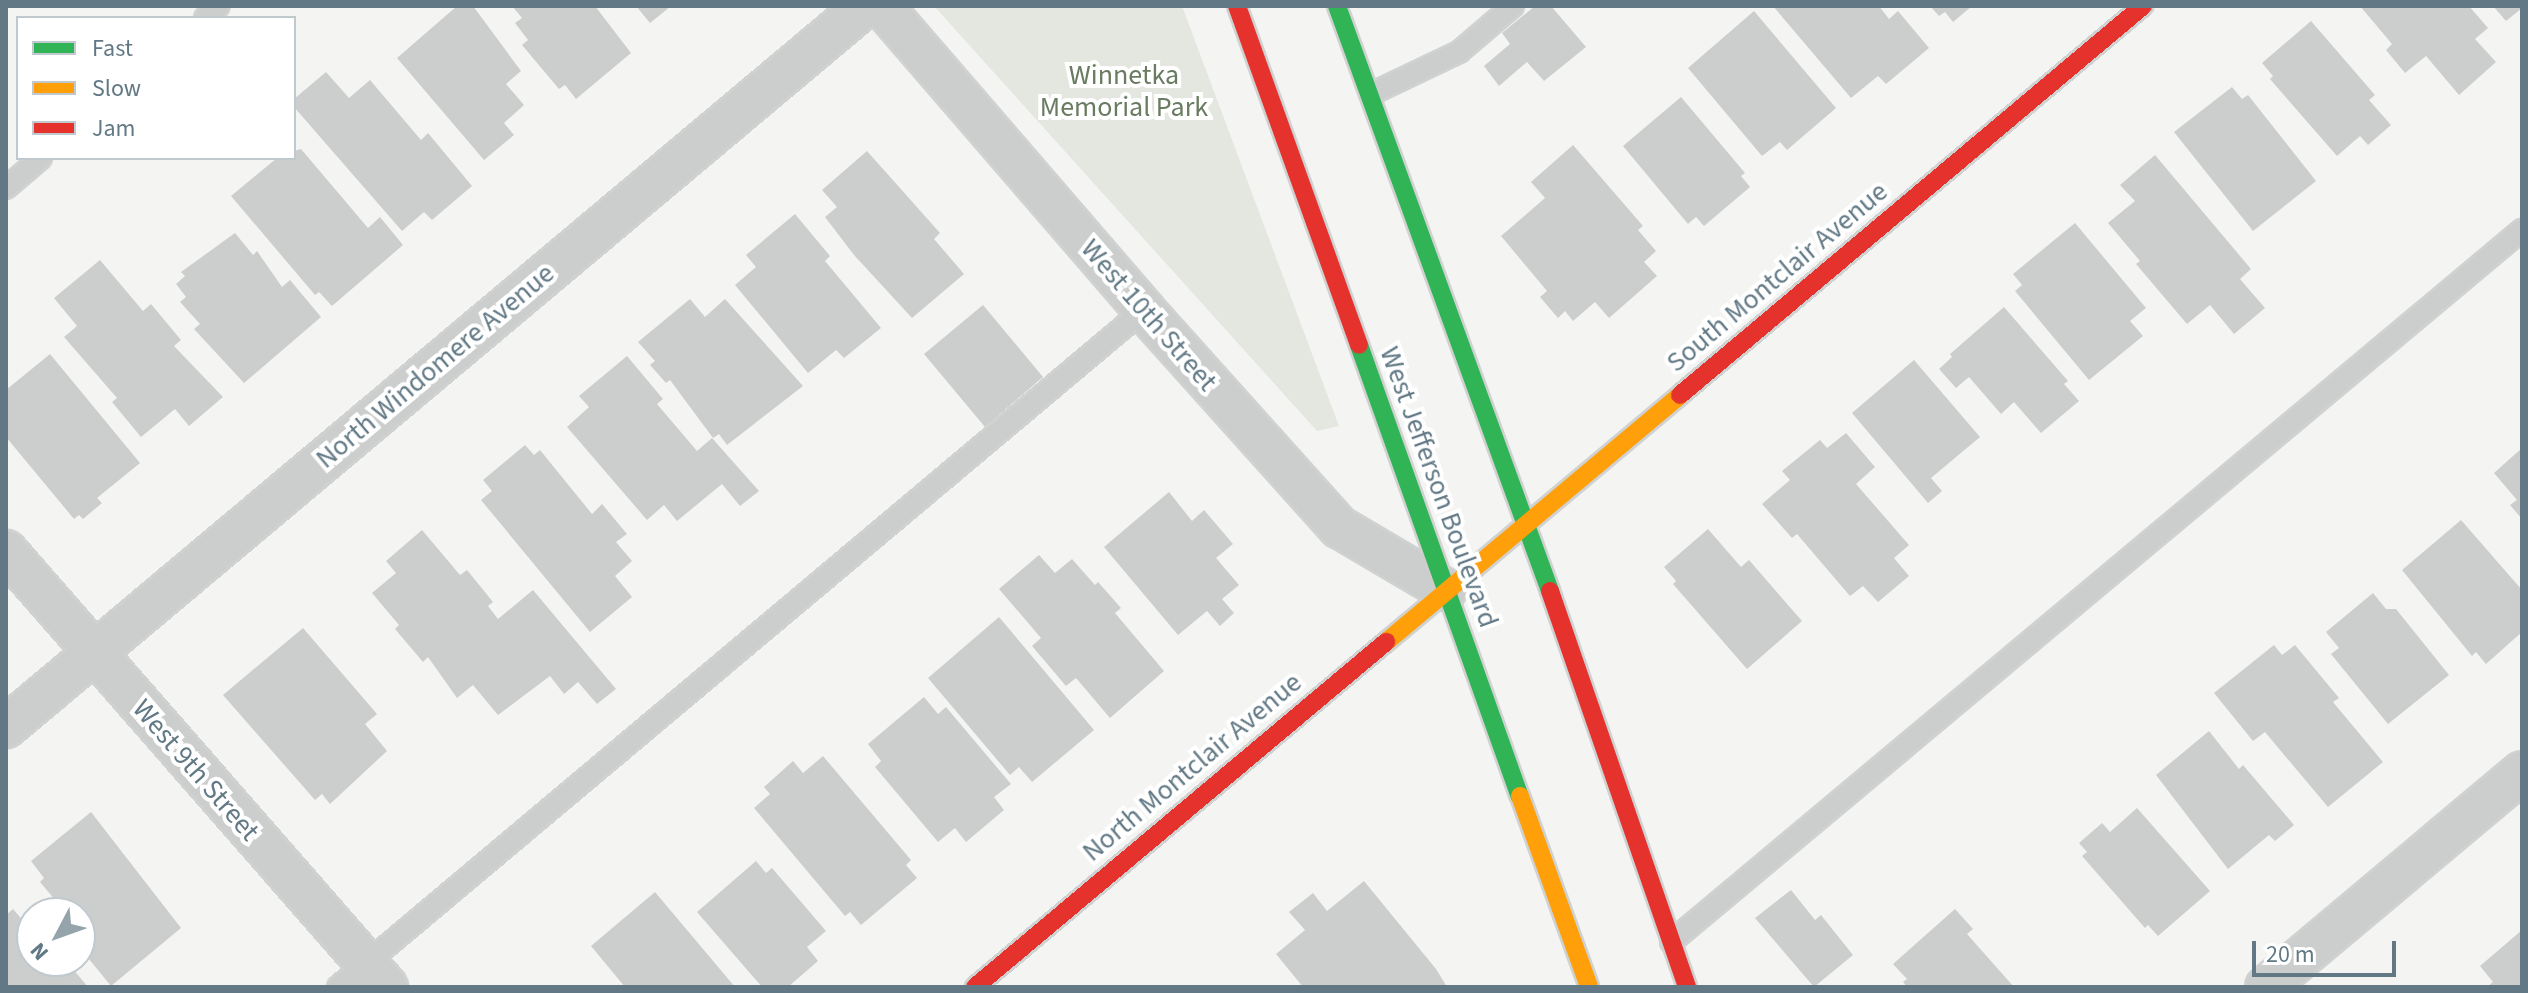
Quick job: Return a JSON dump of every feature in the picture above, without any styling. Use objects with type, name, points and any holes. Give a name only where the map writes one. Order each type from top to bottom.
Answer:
[{"type":"main road","name":"West Jefferson Boulevard","points":[[1237,6],[1589,987]]},
{"type":"main road","points":[[1337,6],[1526,525],[1687,987]]},
{"type":"main road","name":"South Montclair Avenue","points":[[1446,590],[2143,6]]},
{"type":"main road","name":"North Montclair Avenue","points":[[975,987],[1446,590]]},
{"type":"street","name":"North Windomere Avenue","points":[[6,727],[865,6]]},
{"type":"street","name":"West 10th Street","points":[[882,6],[1144,310],[1339,527],[1446,590]]},
{"type":"street","name":"West 9th Street","points":[[6,551],[364,979]]},
{"type":"street","points":[[2266,987],[2522,772]]},
{"type":"lane","points":[[1371,94],[1459,52],[1513,6]]},
{"type":"lane","points":[[6,188],[39,160]]},
{"type":"lane","points":[[1671,942],[2522,230]]},
{"type":"lane","points":[[364,979],[1144,310]]},
{"type":"green space","name":"Winnetka Memorial Park","points":[[934,6],[1182,6],[1339,426],[1317,431]]},
{"type":"building","points":[[457,6],[473,6],[521,71],[506,84],[524,105],[504,123],[514,135],[484,160],[397,58]]},
{"type":"building","points":[[512,6],[595,6],[631,53],[576,99],[565,85],[559,89],[522,45],[528,40],[515,23],[522,18]]},
{"type":"building","points":[[636,6],[671,6],[650,23]]},
{"type":"building","points":[[1535,6],[1551,6],[1586,47],[1544,81],[1527,62],[1499,86],[1484,66],[1510,44],[1502,33]]},
{"type":"building","points":[[1773,6],[1879,6],[1889,19],[1898,11],[1929,48],[1886,84],[1878,76],[1851,98]]},
{"type":"building","points":[[1930,6],[1972,6],[1953,22],[1945,12],[1939,16]]},
{"type":"building","points":[[2360,6],[2469,6],[2488,28],[2475,39],[2496,62],[2459,95],[2426,56],[2405,73],[2386,50],[2392,44]]},
{"type":"building","points":[[2493,6],[2522,6],[2522,8],[2506,21]]},
{"type":"building","points":[[1754,11],[1836,108],[1787,150],[1780,142],[1762,156],[1688,68]]},
{"type":"building","points":[[2311,21],[2375,95],[2369,100],[2391,125],[2368,145],[2360,136],[2337,156],[2270,79],[2273,76],[2262,63]]},
{"type":"building","points":[[326,72],[349,98],[370,80],[421,140],[428,133],[472,186],[432,220],[424,212],[402,231],[296,109],[296,97]]},
{"type":"building","points":[[2232,87],[2242,99],[2248,95],[2316,181],[2253,231],[2174,132]]},
{"type":"building","points":[[1681,97],[1745,173],[1741,176],[1750,187],[1704,226],[1696,217],[1688,224],[1623,146]]},
{"type":"building","points":[[1573,145],[1643,226],[1638,230],[1656,251],[1644,262],[1657,276],[1609,318],[1595,302],[1573,321],[1565,311],[1558,318],[1540,297],[1547,291],[1501,236],[1545,198],[1531,182]]},
{"type":"building","points":[[301,149],[368,228],[380,217],[403,245],[332,306],[319,292],[315,295],[231,196],[275,160],[296,160],[296,150]]},
{"type":"building","points":[[867,151],[940,233],[934,239],[964,274],[912,318],[854,255],[825,217],[837,207],[822,190]]},
{"type":"building","points":[[2155,155],[2251,269],[2240,279],[2265,308],[2234,334],[2210,305],[2187,324],[2136,264],[2140,261],[2108,223],[2135,201],[2120,185]]},
{"type":"building","points":[[795,214],[830,256],[825,261],[881,328],[844,358],[836,350],[808,373],[735,285],[756,267],[746,255]]},
{"type":"building","points":[[2075,223],[2146,308],[2130,321],[2143,336],[2089,380],[2015,291],[2022,285],[2013,274]]},
{"type":"building","points":[[235,233],[253,255],[257,251],[282,287],[290,280],[321,317],[244,383],[194,329],[200,324],[180,302],[186,297],[176,284],[185,276],[181,272]]},
{"type":"building","points":[[100,260],[143,311],[151,304],[181,340],[174,346],[223,397],[189,426],[175,409],[141,437],[112,402],[117,398],[64,337],[77,326],[54,298]]},
{"type":"building","points":[[690,299],[705,317],[725,299],[803,386],[727,445],[719,434],[713,438],[670,380],[666,383],[650,365],[655,361],[638,342]]},
{"type":"building","points":[[983,305],[1043,377],[985,427],[924,354]]},
{"type":"building","points":[[2004,307],[2068,381],[2064,384],[2079,401],[2041,433],[2014,402],[2001,414],[1969,377],[1956,388],[1939,369],[1952,357],[1950,354]]},
{"type":"building","points":[[50,354],[140,463],[97,498],[102,503],[83,519],[79,515],[74,519],[6,437],[6,390]]},
{"type":"building","points":[[627,356],[663,399],[657,404],[697,451],[712,438],[759,491],[740,506],[722,484],[677,521],[664,505],[647,520],[567,427],[589,407],[579,396]]},
{"type":"building","points":[[1914,360],[1980,437],[1931,478],[1942,491],[1928,503],[1852,413]]},
{"type":"building","points":[[1846,433],[1875,467],[1856,484],[1909,545],[1894,558],[1909,576],[1878,602],[1863,586],[1850,596],[1797,534],[1792,538],[1762,504],[1790,480],[1782,471],[1820,440],[1827,448]]},
{"type":"building","points":[[525,445],[534,455],[540,450],[592,514],[602,504],[627,534],[616,542],[632,561],[615,576],[632,597],[590,632],[481,500],[492,491],[483,480]]},
{"type":"building","points":[[2522,448],[2522,519],[2510,505],[2517,500],[2494,473]]},
{"type":"building","points":[[1169,492],[1192,521],[1204,510],[1233,544],[1216,558],[1239,585],[1222,599],[1234,613],[1220,626],[1207,611],[1178,635],[1104,547]]},
{"type":"building","points":[[2461,520],[2522,590],[2522,632],[2486,664],[2476,652],[2472,656],[2402,570]]},
{"type":"building","points":[[1708,529],[1741,567],[1749,560],[1802,621],[1747,669],[1673,584],[1676,581],[1664,567]]},
{"type":"building","points":[[422,530],[460,575],[467,570],[493,602],[488,606],[498,619],[533,590],[616,689],[597,704],[578,682],[564,694],[550,676],[498,715],[473,685],[457,698],[428,657],[423,662],[395,629],[399,625],[372,593],[396,573],[386,561]]},
{"type":"building","points":[[1039,555],[1055,573],[1072,559],[1095,585],[1098,582],[1121,608],[1115,613],[1164,671],[1110,718],[1076,678],[1066,686],[1032,646],[1041,638],[999,589]]},
{"type":"building","points":[[2373,593],[2386,609],[2396,609],[2449,675],[2388,724],[2331,654],[2339,648],[2326,632]]},
{"type":"building","points":[[999,617],[1094,730],[1032,782],[1019,767],[1010,775],[928,678]]},
{"type":"building","points":[[303,628],[377,714],[365,724],[387,751],[330,804],[322,794],[315,800],[223,695]]},
{"type":"building","points":[[2274,645],[2282,655],[2295,645],[2339,698],[2333,702],[2383,762],[2328,807],[2265,732],[2253,741],[2214,693]]},
{"type":"building","points":[[924,697],[938,714],[946,707],[1011,784],[994,797],[1004,810],[966,842],[955,828],[938,842],[875,767],[881,761],[868,744]]},
{"type":"building","points":[[2209,731],[2239,769],[2243,765],[2294,825],[2275,841],[2269,835],[2228,869],[2156,775]]},
{"type":"building","points":[[823,756],[911,860],[906,865],[917,878],[861,925],[850,912],[845,916],[754,808],[770,794],[764,787],[793,761],[803,773]]},
{"type":"building","points":[[2137,808],[2210,891],[2158,936],[2148,925],[2145,928],[2082,856],[2087,852],[2079,843],[2102,823],[2110,832]]},
{"type":"building","points":[[91,812],[181,928],[111,986],[96,968],[96,897],[53,897],[40,882],[44,878],[31,861]]},
{"type":"building","points":[[756,861],[766,873],[772,868],[826,931],[807,947],[818,961],[788,987],[762,987],[697,912]]},
{"type":"building","points":[[1364,881],[1436,969],[1447,987],[1303,987],[1276,954],[1305,930],[1289,912],[1313,893],[1327,911]]},
{"type":"building","points":[[1791,890],[1815,920],[1821,915],[1853,955],[1814,987],[1755,918]]},
{"type":"building","points":[[655,892],[735,987],[625,987],[591,946]]},
{"type":"building","points":[[13,909],[16,912],[16,977],[80,977],[88,987],[6,987],[6,915]]},
{"type":"building","points":[[1955,909],[1973,929],[1967,934],[2014,987],[1907,987],[1903,982],[1907,979],[1893,964]]},
{"type":"building","points":[[2522,930],[2522,987],[2487,987],[2493,982],[2480,966]]},
{"type":"traffic: fast","points":[[1337,6],[1550,591]]},
{"type":"traffic: fast","points":[[1359,345],[1520,796]]},
{"type":"traffic: slow","points":[[1386,642],[1680,395]]},
{"type":"traffic: slow","points":[[1520,796],[1589,987]]},
{"type":"traffic: jam","points":[[1237,6],[1359,345]]},
{"type":"traffic: jam","points":[[1680,395],[2143,6]]},
{"type":"traffic: jam","points":[[1550,591],[1687,987]]},
{"type":"traffic: jam","points":[[975,987],[1386,642]]}]
